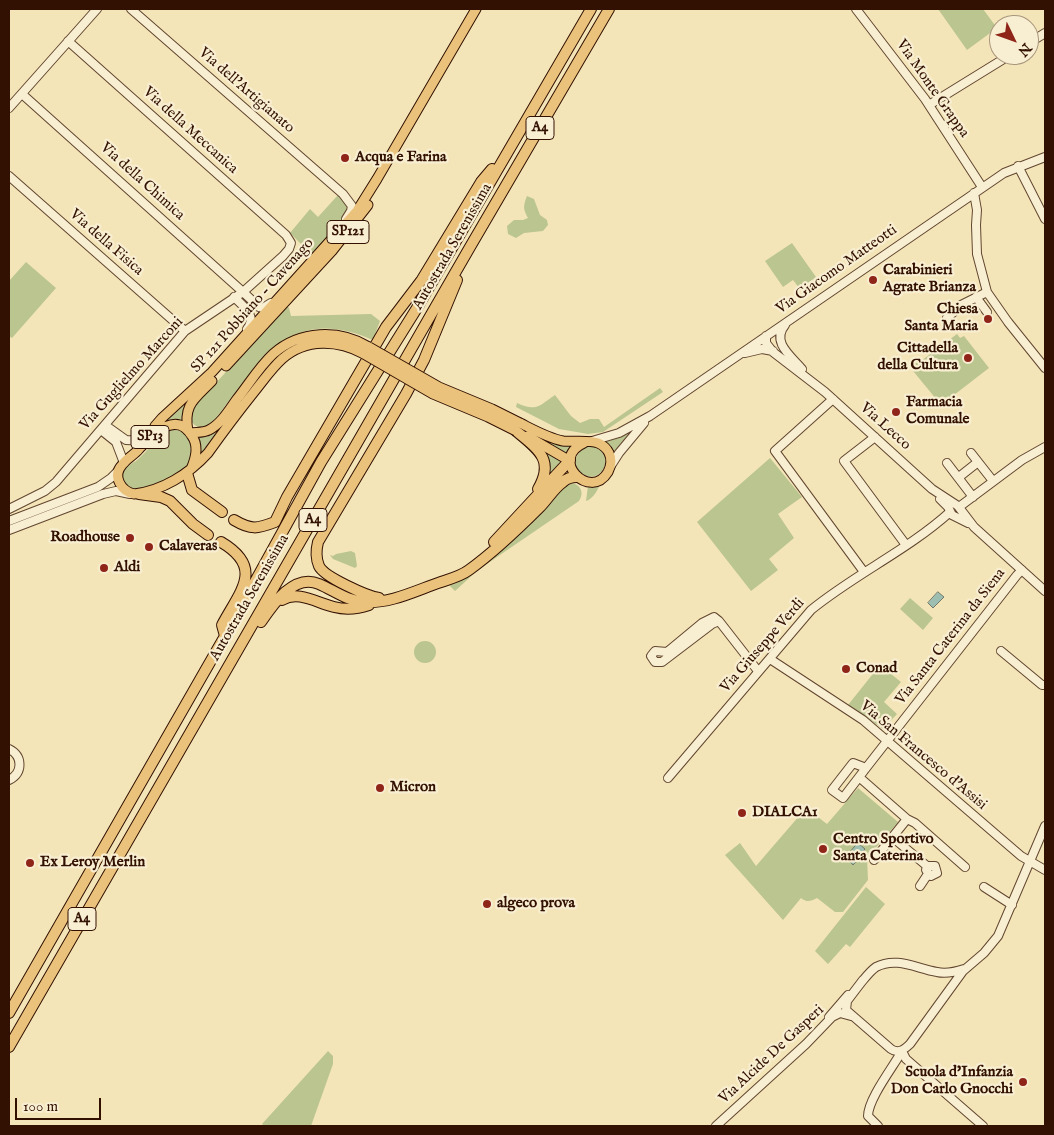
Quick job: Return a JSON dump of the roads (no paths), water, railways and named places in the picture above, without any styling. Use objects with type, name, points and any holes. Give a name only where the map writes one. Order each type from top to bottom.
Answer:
[{"type":"highway","name":"Autostrada Serenissima","points":[[9,1013],[225,636],[321,462],[417,308],[591,9]]},
{"type":"highway","name":"Autostrada Serenissima","points":[[9,1046],[609,9]]},
{"type":"highway","points":[[234,520],[252,528],[275,522],[287,497],[386,327],[421,281],[481,182],[508,150]]},
{"type":"highway","points":[[390,599],[367,596],[325,573],[318,563],[317,547],[319,538],[406,394],[424,360],[470,247]]},
{"type":"highway","points":[[518,427],[540,454],[546,466],[542,483],[528,505]]},
{"type":"highway","points":[[470,569],[570,461]]},
{"type":"highway","points":[[189,471],[192,490],[222,512]]},
{"type":"highway","points":[[269,610],[291,596],[305,597],[333,607],[349,609],[390,599],[450,578],[470,569],[531,516],[561,483],[577,477]]},
{"type":"highway","points":[[136,494],[170,500],[193,524],[208,535]]},
{"type":"highway","points":[[221,542],[238,554],[244,562],[246,572],[241,589],[222,626],[225,636]]},
{"type":"highway","points":[[155,793],[269,610],[279,598],[293,586],[309,581],[320,584],[351,600],[376,602]]},
{"type":"main road","name":"SP 121 Pobbiano - Cavenago","points":[[149,438],[155,426],[162,418],[205,380],[238,343],[261,312],[282,294],[357,211],[476,9]]},
{"type":"main road","name":"SP 121 Pobbiano - Cavenago","points":[[189,432],[186,416],[189,406],[328,255],[361,215],[482,9]]},
{"type":"main road","points":[[229,363],[231,358],[260,325],[261,312]]},
{"type":"main road","points":[[189,432],[206,431],[217,424],[262,367],[274,354],[289,343],[308,336],[328,334],[351,338],[432,394],[493,419],[554,439],[588,442],[600,444],[607,450],[611,460],[610,467],[606,474],[598,480],[587,482],[577,477],[571,468],[570,461],[574,449],[588,442]]},
{"type":"main road","points":[[121,466],[118,476],[120,484],[136,494],[169,483],[189,471],[208,453],[274,367],[287,355],[304,346],[327,343],[367,350]]},
{"type":"main road","name":"SP13","points":[[121,466],[149,438],[162,428],[174,425],[181,426],[189,432],[195,441],[196,449],[189,471]]},
{"type":"main road","points":[[518,427],[570,461]]},
{"type":"street","points":[[9,108],[97,9]]},
{"type":"street","name":"Via dell'Artigianato","points":[[131,9],[343,194]]},
{"type":"street","name":"Via Monte Grappa","points":[[856,9],[929,105],[982,187]]},
{"type":"street","name":"Via della Meccanica","points":[[68,41],[286,235],[291,244]]},
{"type":"street","points":[[929,105],[994,65]]},
{"type":"street","name":"Via della Chimica","points":[[22,94],[243,292],[261,312]]},
{"type":"street","name":"Via Giacomo Matteotti","points":[[588,442],[620,433],[650,416],[982,187],[1018,166],[1045,157]]},
{"type":"street","points":[[1018,166],[1045,217]]},
{"type":"street","name":"Via della Fisica","points":[[9,176],[185,331]]},
{"type":"street","points":[[343,194],[354,200],[359,200],[377,179]]},
{"type":"street","points":[[974,193],[977,210],[977,254],[987,292],[1045,368]]},
{"type":"street","points":[[326,247],[351,211],[351,204],[343,194]]},
{"type":"street","name":"Via Guglielmo Marconi","points":[[9,509],[54,484],[185,331],[243,292],[284,256],[291,244]]},
{"type":"street","points":[[948,318],[961,305],[987,292]]},
{"type":"street","points":[[234,297],[248,311],[252,318],[250,326],[238,343]]},
{"type":"street","points":[[976,298],[986,312]]},
{"type":"street","name":"Via Lecco","points":[[793,318],[781,330],[779,337],[781,344],[794,360]]},
{"type":"street","name":"Via Lecco","points":[[819,387],[794,360],[772,339],[766,336],[766,343],[774,352],[833,399],[1045,591]]},
{"type":"street","points":[[734,358],[757,349],[774,352]]},
{"type":"street","points":[[833,399],[774,451],[864,572]]},
{"type":"street","name":"Via Giacomo Matteotti","points":[[610,467],[619,453],[650,416]]},
{"type":"street","points":[[103,427],[126,440],[149,438]]},
{"type":"street","points":[[103,427],[116,442],[121,466]]},
{"type":"street","points":[[875,437],[844,461],[906,544]]},
{"type":"street","name":"Via Giuseppe Verdi","points":[[668,778],[811,610],[955,511],[1022,460],[1045,447]]},
{"type":"street","points":[[971,453],[993,481]]},
{"type":"street","points":[[958,477],[978,462]]},
{"type":"street","points":[[947,463],[972,497]]},
{"type":"street","name":"SP13","points":[[9,521],[98,487],[111,478],[121,466]]},
{"type":"street","points":[[9,530],[103,494],[116,491],[136,494]]},
{"type":"street","name":"Via Santa Caterina da Siena","points":[[866,768],[853,763],[832,790],[843,798],[1022,570]]},
{"type":"street","points":[[719,621],[712,624],[662,662],[652,660],[651,656],[655,651],[667,652],[702,623],[714,617],[719,621],[758,671]]},
{"type":"street","points":[[1001,651],[1042,685],[1045,685]]},
{"type":"street","name":"Via San Francesco d'Assisi","points":[[770,659],[863,720],[1021,856],[1045,870]]},
{"type":"street","points":[[9,749],[17,755],[20,764],[16,775],[9,780]]},
{"type":"street","points":[[859,777],[966,867]]},
{"type":"street","points":[[874,860],[907,819]]},
{"type":"street","points":[[878,1126],[868,1116],[872,1100],[902,1051],[910,1044],[947,991],[966,968],[994,942],[1012,905],[1045,826]]},
{"type":"street","points":[[892,837],[928,870],[920,886]]},
{"type":"street","points":[[984,887],[1012,905]]},
{"type":"street","points":[[826,1021],[875,968],[893,963],[902,963],[936,972],[948,972],[966,968]]},
{"type":"street","points":[[947,991],[952,979],[948,972]]},
{"type":"street","points":[[863,980],[846,1003],[846,1010],[891,1049],[902,1051]]},
{"type":"street","name":"Via Alcide De Gasperi","points":[[716,1126],[806,1044],[826,1021],[838,1014],[851,1016]]},
{"type":"street","points":[[902,1051],[906,1059],[983,1126]]},
{"type":"place","name":"Acqua e Farina","points":[[345,158]]},
{"type":"place","name":"Carabinieri Agrate Brianza","points":[[873,280]]},
{"type":"place","name":"Chiesa Santa Maria","points":[[988,319]]},
{"type":"place","name":"Cittadella della Cultura","points":[[968,358]]},
{"type":"place","name":"Farmacia Comunale","points":[[896,412]]},
{"type":"place","name":"Roadhouse","points":[[130,538]]},
{"type":"place","name":"Calaveras","points":[[149,547]]},
{"type":"place","name":"Aldi","points":[[104,568]]},
{"type":"place","name":"Conad","points":[[846,669]]},
{"type":"place","name":"Micron","points":[[380,788]]},
{"type":"place","name":"DIALCA1","points":[[742,813]]},
{"type":"place","name":"Centro Sportivo Santa Caterina","points":[[823,849]]},
{"type":"place","name":"Ex Leroy Merlin","points":[[30,863]]},
{"type":"place","name":"algeco prova","points":[[487,904]]},
{"type":"place","name":"Scuola d'Infanzia Don Carlo Gnocchi","points":[[1023,1082]]}]
